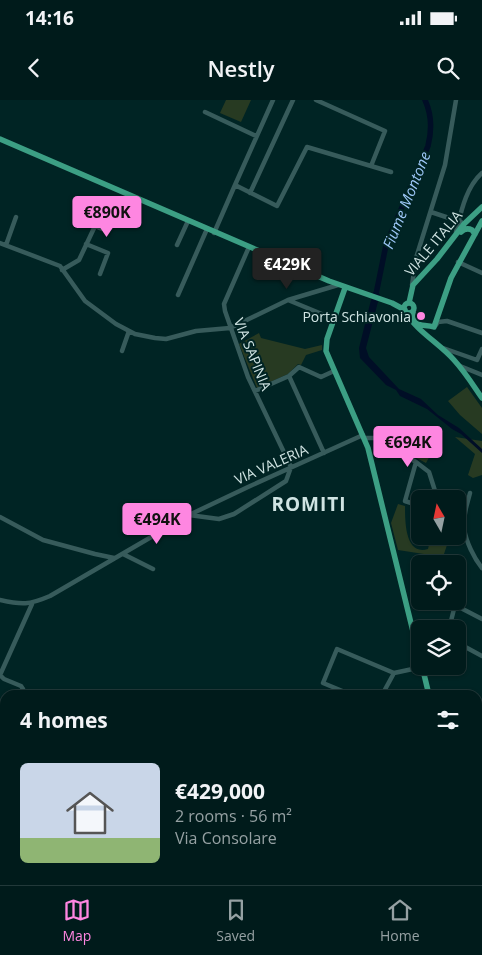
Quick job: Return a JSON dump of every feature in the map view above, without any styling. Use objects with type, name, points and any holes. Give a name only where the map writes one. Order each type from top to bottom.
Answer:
[{"type":"main road","points":[[0,139],[345,288],[390,303],[407,305]]},
{"type":"main road","name":"VIALE ITALIA","points":[[407,305],[412,288],[455,238],[462,223],[480,210]]},
{"type":"main road","points":[[432,331],[458,262],[482,221]]},
{"type":"main road","points":[[455,238],[464,229],[472,230],[475,234]]},
{"type":"main road","points":[[345,288],[326,345],[328,358],[364,436],[413,620]]},
{"type":"main road","points":[[407,305],[412,322],[432,331]]},
{"type":"main road","points":[[407,305],[410,313],[414,311],[413,315],[416,323],[423,326],[430,325],[440,346],[482,398]]},
{"type":"main road","points":[[424,675],[428,690]]},
{"type":"street","points":[[214,233],[273,100]]},
{"type":"street","points":[[250,192],[293,100]]},
{"type":"street","points":[[316,100],[385,131],[371,166]]},
{"type":"street","points":[[412,288],[416,258],[445,165],[456,100]]},
{"type":"street","points":[[205,112],[256,136]]},
{"type":"street","points":[[235,185],[277,206],[307,147],[391,172]]},
{"type":"street","points":[[430,212],[462,223],[469,191],[475,179],[482,173]]},
{"type":"street","points":[[6,245],[16,217]]},
{"type":"street","points":[[177,245],[188,221]]},
{"type":"street","points":[[62,270],[79,260],[94,226]]},
{"type":"street","points":[[178,295],[207,229]]},
{"type":"street","points":[[0,243],[60,266],[85,301],[116,324],[134,334],[166,339],[196,331],[230,328],[288,300],[338,285]]},
{"type":"street","points":[[86,244],[108,253],[100,274]]},
{"type":"street","name":"VIA SAPINIA","points":[[249,248],[224,304],[225,311],[248,377],[291,467]]},
{"type":"street","points":[[458,262],[482,272]]},
{"type":"street","points":[[288,300],[334,319]]},
{"type":"street","points":[[83,307],[85,301]]},
{"type":"street","points":[[432,331],[438,322],[447,321],[482,333]]},
{"type":"street","points":[[122,351],[130,331]]},
{"type":"street","points":[[440,346],[477,360],[482,349]]},
{"type":"street","points":[[458,366],[482,375]]},
{"type":"street","points":[[255,391],[289,376],[299,367],[321,377],[334,371]]},
{"type":"street","points":[[289,376],[324,453]]},
{"type":"street","points":[[364,436],[376,438],[416,462],[429,472],[435,490]]},
{"type":"street","name":"VIA VALERIA","points":[[32,604],[50,596],[189,515],[291,467],[364,436]]},
{"type":"street","points":[[411,503],[405,501],[416,462]]},
{"type":"street","points":[[189,515],[220,519],[234,514],[286,482],[291,467]]},
{"type":"street","points":[[466,508],[470,493]]},
{"type":"street","points":[[0,517],[43,540],[105,557],[116,558]]},
{"type":"street","points":[[466,535],[477,562],[482,568]]},
{"type":"street","points":[[123,554],[152,569]]},
{"type":"street","points":[[0,600],[32,604],[0,675],[4,679],[21,686],[23,690]]},
{"type":"street","points":[[466,610],[482,619]]},
{"type":"street","points":[[466,647],[482,656]]},
{"type":"street","points":[[340,690],[323,683],[337,649],[394,673],[411,669]]},
{"type":"street","points":[[385,690],[394,673]]},
{"type":"green space","points":[[226,100],[251,100],[241,122],[220,113]]},
{"type":"green space","points":[[259,333],[261,338],[305,349],[322,345],[322,350],[306,355],[301,365],[298,364],[288,374],[257,388],[239,344]]},
{"type":"green space","points":[[467,387],[482,408],[482,434],[460,415],[448,401]]},
{"type":"green space","points":[[455,437],[482,441],[482,475],[473,478],[468,475],[475,454]]},
{"type":"green space","points":[[411,441],[432,452],[426,463],[405,452]]},
{"type":"green space","points":[[398,504],[405,506],[406,528],[411,545],[420,550],[428,549],[429,545],[447,545],[444,555],[398,550],[391,523]]},
{"type":"water","points":[[373,292],[380,294],[366,348],[369,357],[399,389],[421,399],[438,415],[459,428],[482,449],[482,453],[461,434],[427,409],[400,396],[396,390],[386,385],[360,358],[359,348]]},
{"type":"waterway","name":"Fiume Montone","points":[[375,299],[386,245],[428,146],[431,123],[425,100]]},
{"type":"place","name":"Porta Schiavonia","points":[[421,316]]},
{"type":"district","name":"ROMITI","points":[[309,504]]}]
